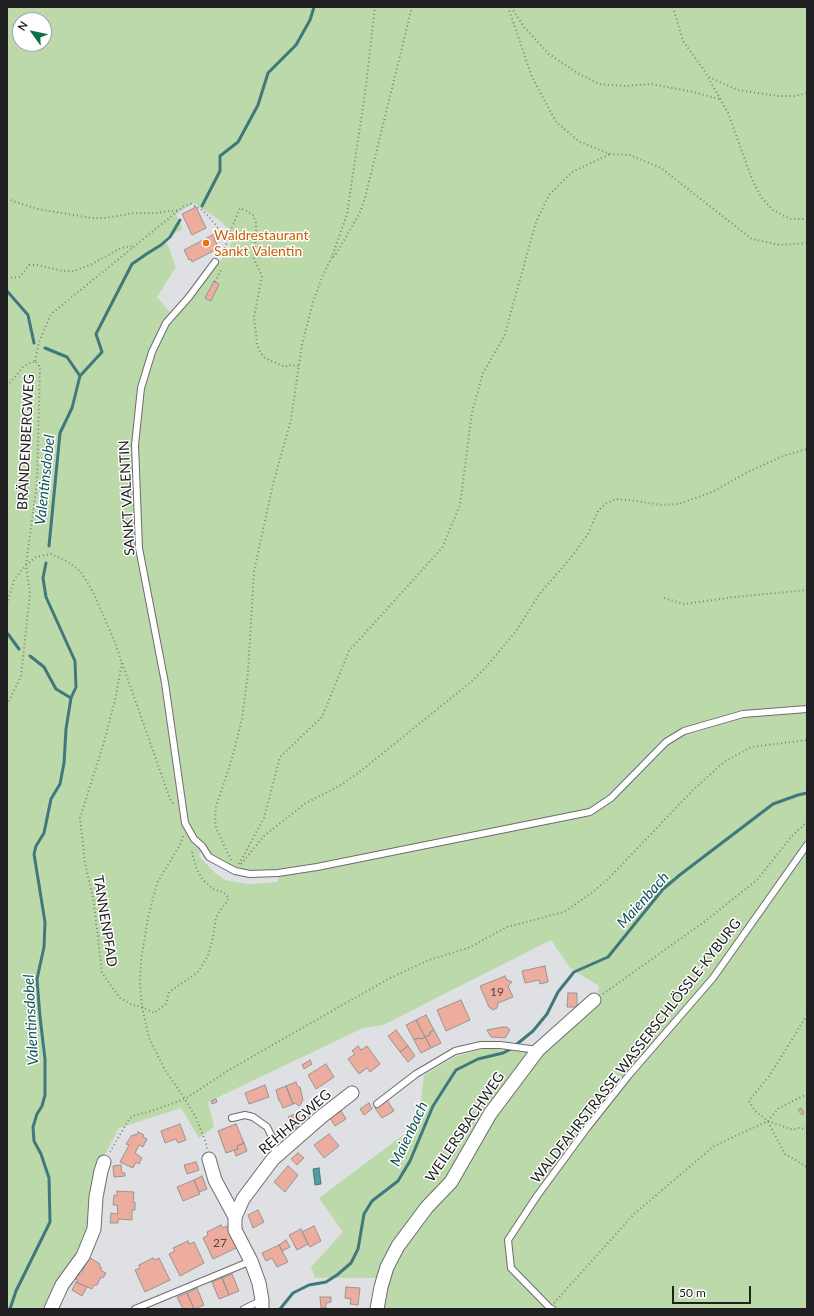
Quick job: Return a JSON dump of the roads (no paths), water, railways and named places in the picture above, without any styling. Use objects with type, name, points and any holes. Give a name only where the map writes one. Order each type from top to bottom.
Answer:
[{"type":"street","name":"WEILERSBACHWEG","points":[[377,1309],[381,1287],[387,1267],[398,1246],[427,1208],[451,1182],[490,1114],[538,1050],[594,1000]]},
{"type":"street","name":"REHHAGWEG","points":[[235,1217],[243,1200],[276,1157],[321,1117],[352,1093]]},
{"type":"street","points":[[209,1159],[215,1180],[235,1217],[235,1230],[251,1260],[259,1282],[262,1304]]},
{"type":"street","points":[[50,1309],[62,1286],[83,1256],[94,1229],[96,1197],[104,1162]]},
{"type":"lane","name":"SANKT VALENTIN","points":[[215,262],[189,297],[166,323],[152,352],[141,388],[135,445],[139,548],[165,683],[185,823],[194,840],[202,846],[209,857],[235,871],[250,874],[278,873],[317,867],[590,812],[611,798],[666,742],[684,731],[744,714],[807,710]]},
{"type":"lane","name":"WALDFAHRSTRASSE WASSERSCHLÖSSLE-KYBURG","points":[[551,1309],[511,1268],[508,1240],[537,1196],[619,1087],[713,978],[807,845]]},
{"type":"lane","points":[[377,1104],[416,1074],[455,1051],[481,1045],[500,1045],[538,1050]]},
{"type":"lane","points":[[232,1118],[245,1115],[253,1117],[267,1127],[272,1137],[276,1157]]},
{"type":"lane","points":[[135,1309],[251,1260]]},
{"type":"lane","points":[[244,1309],[262,1304]]},
{"type":"water","points":[[319,1168],[321,1184],[315,1185],[313,1169]]},
{"type":"waterway","name":"Valentinsdobel","points":[[202,206],[220,171],[220,156],[238,142],[258,105],[268,73],[296,45],[310,20],[314,7]]},
{"type":"waterway","name":"Valentinsdobel","points":[[49,546],[60,433],[72,408],[80,376],[102,352],[96,334],[132,264],[161,245],[170,237],[180,220]]},
{"type":"waterway","points":[[7,291],[28,315],[34,343]]},
{"type":"waterway","points":[[45,348],[67,357],[80,376]]},
{"type":"waterway","name":"Valentinsdobel","points":[[10,1309],[16,1291],[50,1222],[49,1178],[41,1154],[34,1141],[33,1127],[45,1095],[45,1059],[37,979],[44,947],[45,922],[34,854],[36,846],[44,833],[51,799],[60,784],[64,763],[66,729],[71,698],[76,687],[75,661],[46,597],[43,578],[46,563]]},
{"type":"waterway","points":[[8,634],[19,649]]},
{"type":"waterway","points":[[30,656],[44,667],[56,689],[71,698]]},
{"type":"waterway","name":"Maienbach","points":[[517,1044],[533,1031],[547,1014],[558,992],[574,972],[608,957],[663,889],[773,804],[807,793]]},
{"type":"waterway","name":"Maienbach","points":[[280,1309],[293,1293],[309,1285],[326,1282],[351,1263],[358,1249],[364,1214],[372,1201],[398,1181],[410,1161],[433,1106],[456,1070],[478,1059],[503,1053],[511,1049]]},
{"type":"place","name":"Waldrestaurant Sankt Valentin","points":[[206,243]]}]
